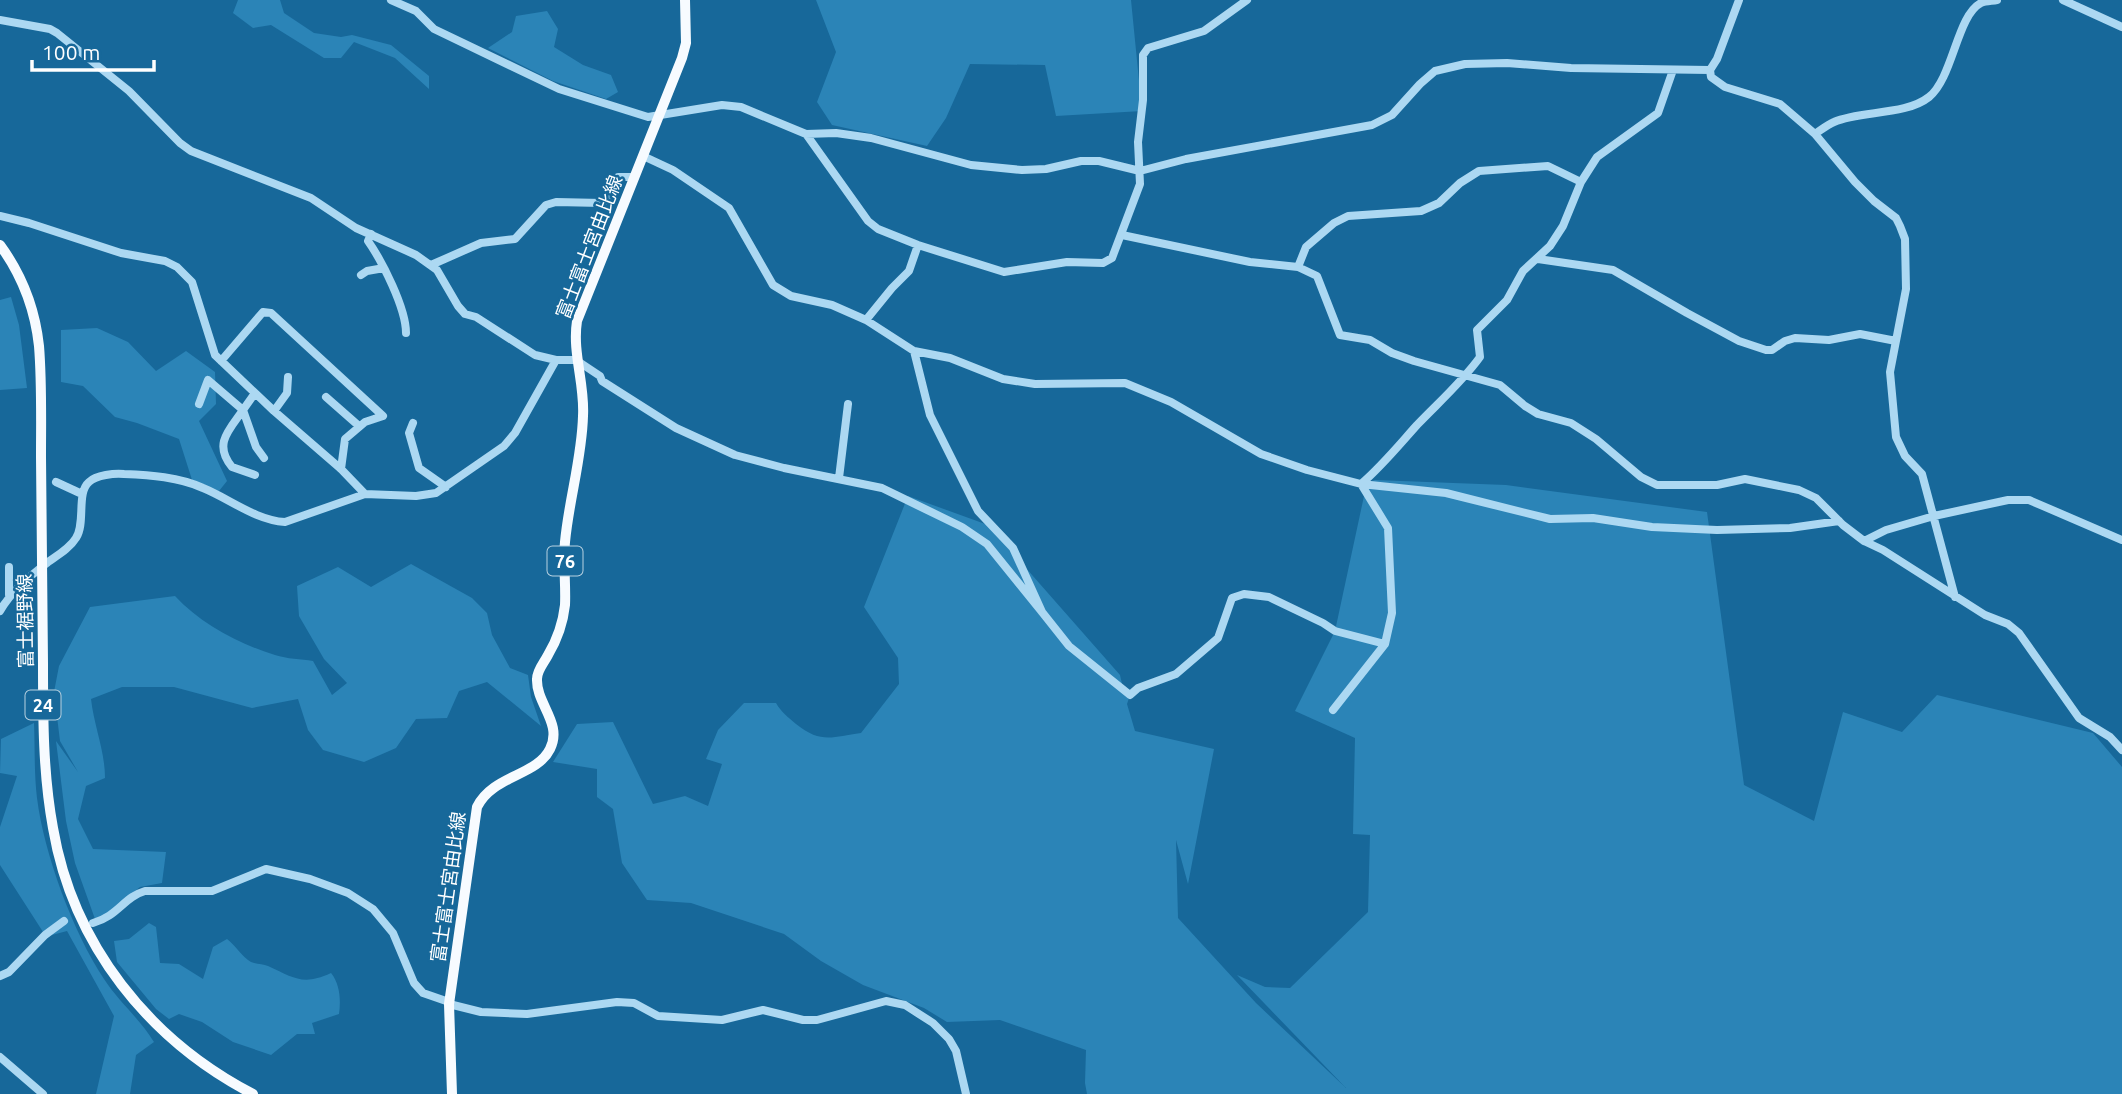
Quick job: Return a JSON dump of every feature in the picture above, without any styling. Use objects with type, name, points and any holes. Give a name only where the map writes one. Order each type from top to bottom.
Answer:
[{"type":"main road","name":"富士富士宮由比線","points":[[452,1094],[449,1003],[477,807],[491,788],[538,763],[550,750],[553,742],[552,720],[538,692],[537,678],[557,637],[565,604],[565,544],[584,413],[575,334],[581,308],[682,58],[686,43],[685,0]]},
{"type":"main road","name":"富士裾野線","points":[[0,245],[24,286],[33,310],[38,336],[44,732],[48,798],[60,863],[73,901],[97,949],[139,1008],[167,1036],[196,1059],[224,1079],[253,1094]]},
{"type":"street","points":[[392,0],[416,10],[434,29],[559,89],[648,117],[722,105],[741,107],[806,134],[836,133],[871,138],[971,164],[1022,170],[1046,169],[1080,161],[1099,161],[1140,171],[1186,159],[1372,125],[1392,115],[1435,71],[1465,64],[1507,63],[1571,68],[1710,71]]},
{"type":"street","points":[[806,134],[869,221],[878,229],[1004,272],[1067,262],[1103,263],[1112,258],[1140,184],[1138,142],[1143,100],[1143,55],[1148,48],[1204,31],[1247,0]]},
{"type":"street","points":[[1739,0],[1710,71],[1711,77],[1725,88],[1780,104],[1815,134],[1855,182],[1896,218],[1905,239],[1906,289],[1890,372],[1895,437],[1905,456],[1922,474],[1955,597]]},
{"type":"street","points":[[1815,134],[1835,121],[1913,105],[1928,97],[1950,63],[1969,14],[1980,3],[1997,0]]},
{"type":"street","points":[[2063,0],[2122,27]]},
{"type":"street","points":[[0,20],[50,29],[57,33],[129,91],[191,151],[312,198],[356,228],[431,265],[465,314],[476,317],[535,355],[556,360],[576,360],[600,376],[603,381],[676,428],[723,449],[784,468],[882,488],[962,527],[987,544],[1069,646],[1130,695],[1138,688],[1176,674],[1218,638],[1232,598],[1244,594],[1269,597],[1335,631],[1385,644]]},
{"type":"street","points":[[1361,484],[1468,374],[1480,357],[1477,330],[1507,300],[1523,271],[1538,259],[1563,226],[1581,182],[1597,157],[1658,113],[1673,70]]},
{"type":"street","points":[[643,156],[673,170],[729,208],[774,285],[790,296],[832,305],[866,320],[914,351],[950,358],[1003,379],[1024,382],[1125,383],[1171,402],[1261,454],[1307,470],[1361,484],[1446,493],[1550,519],[1593,518],[1652,527],[1717,530],[1790,528],[1839,521]]},
{"type":"street","points":[[1298,267],[1306,247],[1334,223],[1348,216],[1420,211],[1439,203],[1460,183],[1479,172],[1548,166],[1581,182]]},
{"type":"street","points":[[431,265],[481,243],[515,239],[546,205],[556,202],[602,203],[608,198],[618,177],[634,177]]},
{"type":"street","points":[[0,216],[121,253],[165,261],[177,267],[192,282],[215,355],[341,469],[365,495]]},
{"type":"street","points":[[371,234],[368,241],[384,268],[406,324],[406,333]]},
{"type":"street","points":[[1122,234],[1250,262],[1298,267],[1317,276],[1340,335],[1370,340],[1392,353],[1415,361],[1500,385],[1538,414],[1571,424],[1596,439],[1641,477],[1657,485],[1717,485],[1745,479],[1816,498],[1864,541],[1883,550],[1985,615],[2008,624],[2019,633],[2079,718],[2110,737],[2122,750]]},
{"type":"street","points":[[866,320],[909,271],[918,244]]},
{"type":"street","points":[[1538,259],[1612,270],[1739,341],[1766,350],[1772,350],[1795,338],[1829,340],[1860,334],[1896,341]]},
{"type":"street","points":[[361,275],[384,268]]},
{"type":"street","points":[[221,361],[264,312],[271,313],[383,416],[359,426],[345,439],[341,469]]},
{"type":"street","points":[[914,351],[930,415],[978,511],[988,525],[1013,548],[1042,612]]},
{"type":"street","points":[[0,611],[9,595],[77,538],[82,494],[88,482],[96,478],[116,473],[187,482],[258,515],[285,522],[365,495],[430,495],[446,487],[504,446],[515,433],[556,360]]},
{"type":"street","points":[[274,411],[287,393],[288,377]]},
{"type":"street","points":[[199,404],[208,380],[243,410],[256,447],[264,458]]},
{"type":"street","points":[[287,389],[298,396]]},
{"type":"street","points":[[255,393],[223,438],[224,453],[232,467],[255,475]]},
{"type":"street","points":[[326,397],[359,426]]},
{"type":"street","points":[[839,478],[848,404]]},
{"type":"street","points":[[413,423],[409,433],[419,468],[446,487]]},
{"type":"street","points":[[56,482],[82,494]]},
{"type":"street","points":[[1333,710],[1385,644],[1392,613],[1388,528],[1361,484]]},
{"type":"street","points":[[1864,541],[1886,530],[1934,516],[2008,500],[2029,500],[2122,540]]},
{"type":"street","points":[[9,567],[9,595]]},
{"type":"street","points":[[93,923],[108,919],[136,894],[145,891],[212,891],[266,869],[310,879],[360,899],[373,909],[393,933],[414,983],[423,993],[449,1003],[481,1013],[527,1014],[617,1002],[634,1003],[658,1016],[722,1020],[764,1010],[803,1020],[817,1020],[886,1002],[905,1005],[933,1023],[949,1040],[956,1051],[966,1094]]},
{"type":"street","points":[[0,975],[9,972],[32,946],[64,921]]},
{"type":"street","points":[[0,1057],[43,1094]]},
{"type":"shaded area","points":[[238,0],[280,0],[284,13],[314,33],[341,37],[352,35],[391,45],[429,76],[429,89],[395,58],[354,42],[341,58],[324,58],[271,25],[253,28],[233,13]]},
{"type":"shaded area","points":[[816,0],[1131,0],[1142,111],[1056,116],[1045,65],[970,64],[946,118],[927,146],[832,125],[817,102],[836,52]]},
{"type":"shaded area","points":[[547,11],[558,29],[554,47],[583,65],[611,75],[618,92],[606,99],[553,81],[488,48],[512,32],[516,16]]},
{"type":"shaded area","points":[[11,297],[19,325],[27,388],[0,390],[0,300]]},
{"type":"shaded area","points":[[97,328],[128,342],[156,371],[186,351],[215,372],[216,404],[199,421],[227,481],[219,491],[193,483],[179,439],[115,417],[83,386],[61,382],[61,330]]},
{"type":"shaded area","points":[[1375,480],[1506,485],[1707,512],[1744,785],[1814,821],[1843,712],[1902,732],[1937,695],[2093,733],[2122,767],[2122,1094],[1087,1094],[1086,1050],[1000,1020],[947,1022],[924,1008],[863,985],[821,961],[784,934],[691,903],[647,900],[622,863],[613,809],[597,797],[597,769],[553,762],[577,724],[613,722],[653,804],[685,796],[708,806],[722,764],[706,759],[718,730],[744,703],[776,703],[796,724],[820,737],[861,733],[899,684],[898,658],[864,607],[908,496],[988,525],[1120,675],[1123,688],[1130,695],[1127,704],[1135,731],[1214,749],[1188,884],[1176,840],[1178,918],[1256,1003],[1346,1088],[1237,975],[1265,987],[1290,988],[1368,912],[1370,835],[1353,834],[1355,738],[1295,711],[1335,631],[1364,496],[1361,484]]},
{"type":"shaded area","points":[[411,564],[472,598],[487,613],[492,635],[510,668],[528,675],[531,697],[541,726],[487,682],[459,691],[447,718],[416,719],[396,748],[364,762],[323,750],[308,730],[298,699],[252,708],[174,687],[122,687],[91,699],[105,778],[86,786],[78,819],[93,849],[166,852],[162,883],[140,887],[105,915],[95,919],[75,863],[66,821],[56,741],[78,772],[60,741],[54,692],[59,666],[90,607],[175,596],[209,624],[234,639],[280,656],[313,661],[332,695],[347,683],[324,659],[299,616],[297,586],[338,567],[371,587]]},
{"type":"shaded area","points":[[34,723],[37,798],[41,820],[53,867],[71,916],[104,979],[154,1042],[136,1055],[130,1094],[96,1094],[114,1016],[67,931],[52,935],[55,929],[45,935],[0,865],[0,827],[17,776],[0,773],[1,739]]},
{"type":"shaded area","points":[[149,923],[156,927],[160,963],[179,964],[203,979],[213,947],[227,939],[251,962],[292,977],[306,980],[331,973],[339,992],[339,1014],[312,1023],[315,1034],[297,1034],[271,1055],[233,1042],[202,1022],[179,1014],[169,1019],[156,1009],[117,962],[114,941],[129,939]]}]
